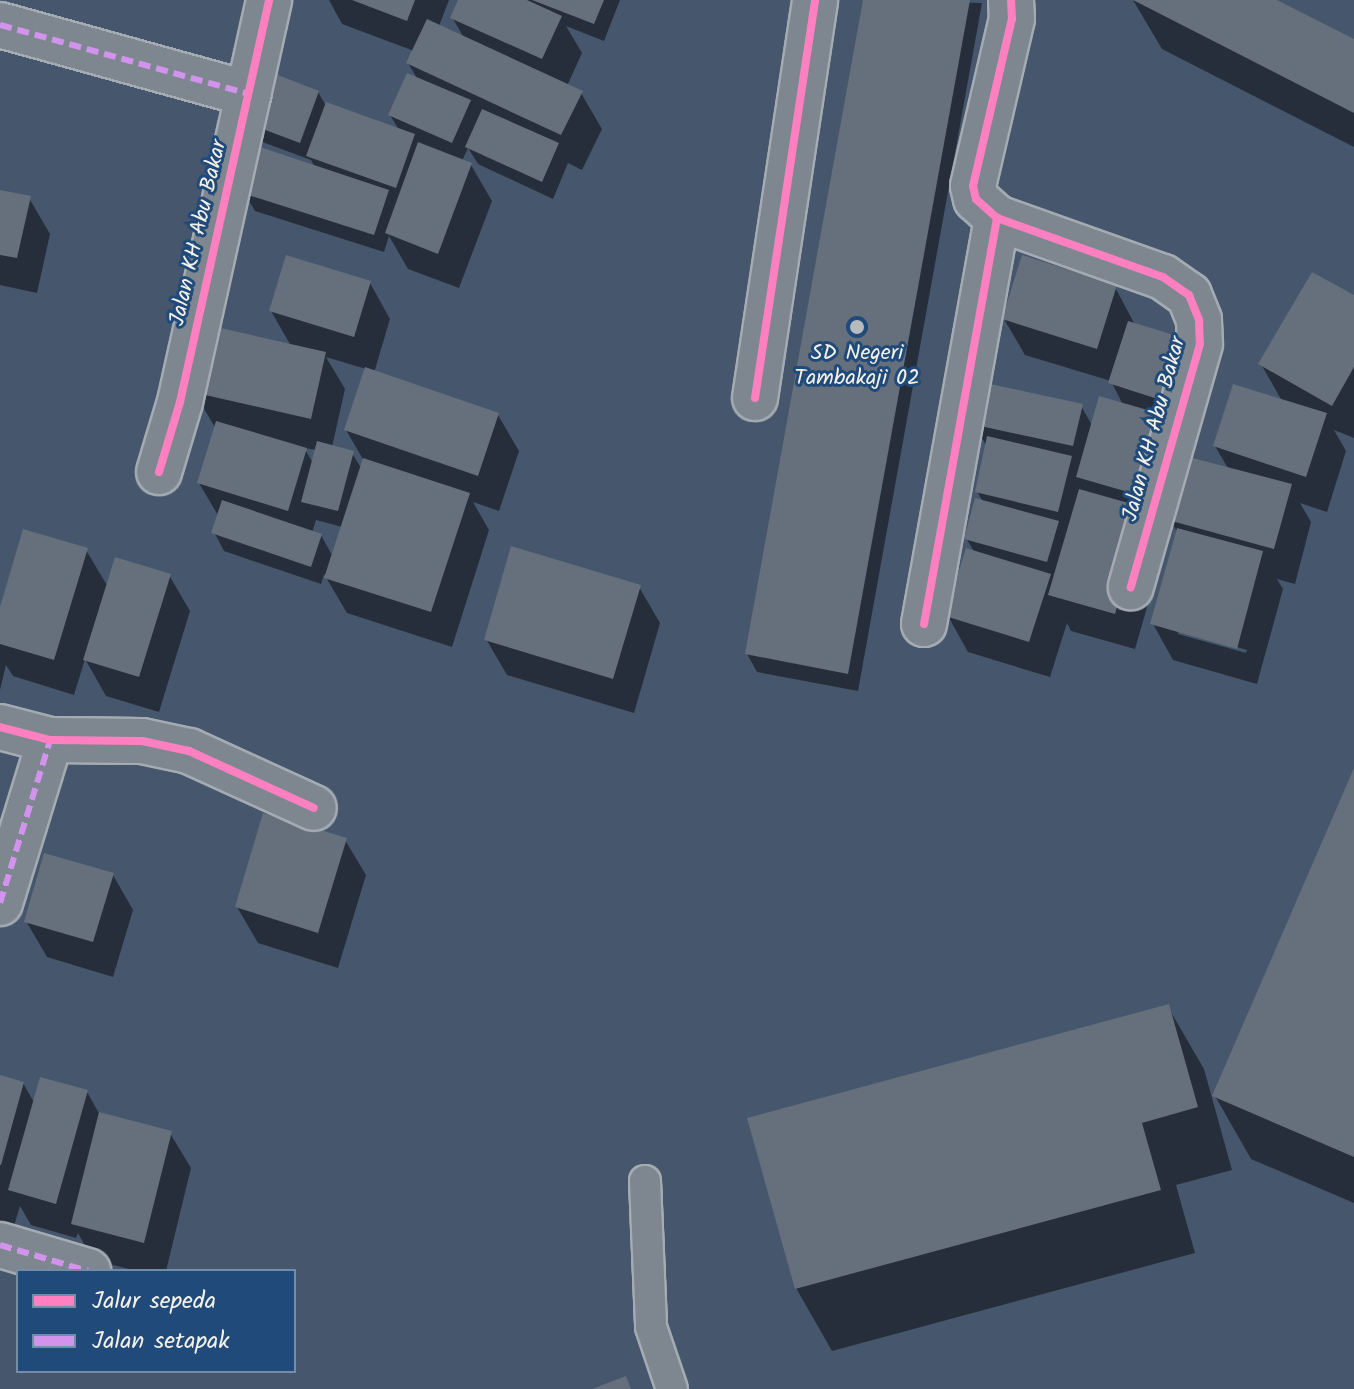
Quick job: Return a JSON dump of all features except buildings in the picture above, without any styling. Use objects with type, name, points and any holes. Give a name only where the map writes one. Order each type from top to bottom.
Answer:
[{"type":"street","name":"Jalan KH Abu Bakar","points":[[159,472],[180,402],[269,0]]},
{"type":"street","points":[[755,398],[815,0]]},
{"type":"street","points":[[924,624],[997,218],[976,199],[973,186],[1012,19],[1011,0]]},
{"type":"street","points":[[0,25],[249,94]]},
{"type":"street","name":"Jalan KH Abu Bakar","points":[[997,218],[1163,277],[1189,295],[1199,320],[1200,344],[1131,587]]},
{"type":"street","points":[[0,727],[50,740],[142,741],[189,751],[314,808]]},
{"type":"street","points":[[0,903],[50,740]]},
{"type":"street","points":[[0,1245],[81,1269]]},
{"type":"lane","points":[[645,1181],[651,1327],[672,1389]]},
{"type":"marked path","points":[[0,25],[249,94]]},
{"type":"marked path","points":[[0,903],[50,740]]},
{"type":"marked path","points":[[0,1245],[81,1269]]},
{"type":"cycle path","points":[[159,472],[180,402],[269,0]]},
{"type":"cycle path","points":[[755,398],[815,0]]},
{"type":"cycle path","points":[[924,624],[997,218],[976,199],[973,186],[1012,19],[1011,0]]},
{"type":"cycle path","points":[[997,218],[1163,277],[1189,295],[1199,320],[1200,344],[1131,587]]},
{"type":"cycle path","points":[[0,727],[50,740],[142,741],[189,751],[314,808]]},
{"type":"place","name":"SD Negeri Tambakaji 02","points":[[857,327]]}]
